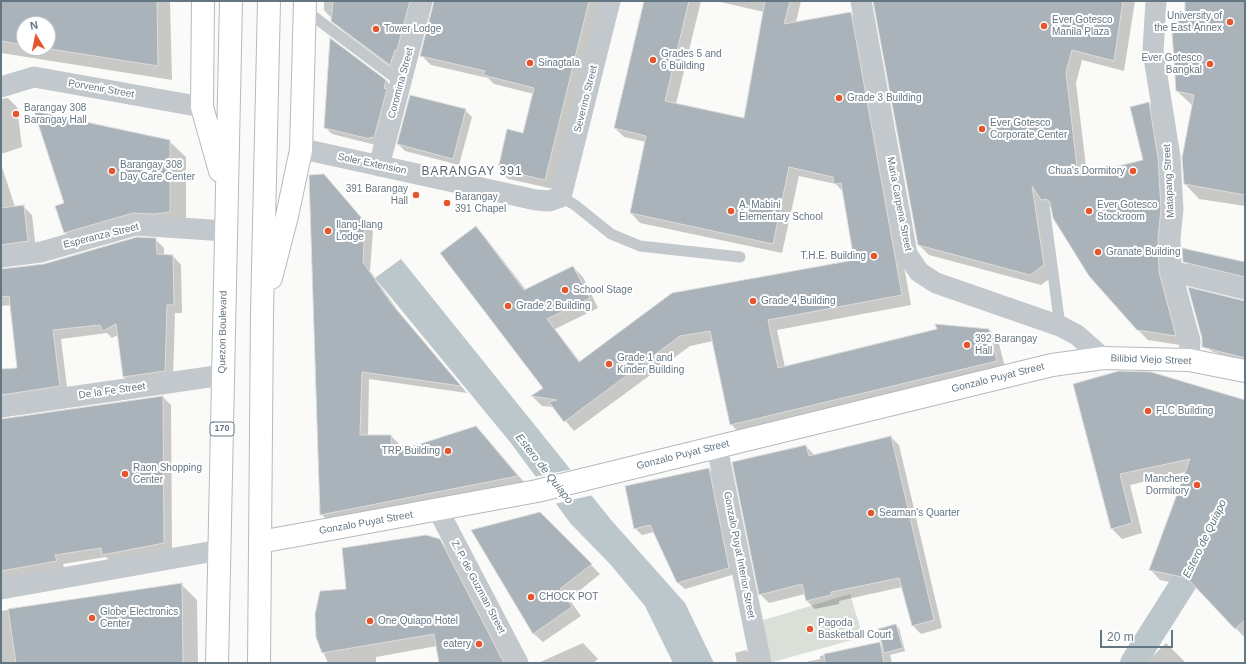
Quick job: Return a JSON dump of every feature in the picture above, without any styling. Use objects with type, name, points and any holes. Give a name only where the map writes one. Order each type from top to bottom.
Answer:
[{"type":"main road","points":[[203,1],[202,107],[226,195]]},
{"type":"main road","name":"Quezon Boulevard","points":[[217,663],[231,1]]},
{"type":"main road","points":[[259,663],[262,313],[269,1]]},
{"type":"main road","points":[[262,313],[287,216],[301,150],[305,5]]},
{"type":"main road","name":"Bilibid Viejo Street","points":[[1103,358],[1189,360],[1245,371]]},
{"type":"main road","name":"Gonzalo Puyat Street","points":[[260,542],[537,491],[1052,365],[1103,358]]},
{"type":"street","name":"Coromina Street","points":[[379,166],[422,1]]},
{"type":"street","name":"Severino Street","points":[[561,197],[610,1]]},
{"type":"street","name":"Maria Carpena Street","points":[[861,1],[908,254],[919,272],[936,283],[1060,326],[1077,335],[1103,358]]},
{"type":"street","name":"Matapang Street","points":[[1156,1],[1153,51],[1170,157],[1173,209],[1170,238],[1171,271],[1190,341],[1189,360]]},
{"type":"street","name":"Porvenir Street","points":[[1,88],[34,77],[202,107]]},
{"type":"street","name":"Soler Extension","points":[[301,150],[312,151],[536,200],[549,201],[561,197]]},
{"type":"street","name":"Esperanza Street","points":[[1,257],[42,252],[136,225],[225,231]]},
{"type":"street","points":[[1171,271],[1245,289]]},
{"type":"street","name":"De la Fe Street","points":[[1,407],[222,375]]},
{"type":"street","name":"Gonzalo Puyat Interior Street","points":[[717,447],[761,663]]},
{"type":"street","name":"Z. P. de Guzman Street","points":[[438,510],[518,663]]},
{"type":"street","points":[[1,589],[220,550]]},
{"type":"lane","points":[[305,5],[401,82]]},
{"type":"lane","points":[[561,197],[576,205],[611,234],[640,246],[740,257]]},
{"type":"lane","points":[[1044,206],[1060,326]]},
{"type":"shaded area","name":"Pagoda Basketball Court","points":[[850,594],[863,637],[769,663],[757,622]]},
{"type":"water","points":[[401,259],[612,521],[685,603],[714,663],[673,663],[645,606],[610,564],[571,524],[510,442],[375,278]]},
{"type":"pier","points":[[573,469],[593,495],[554,504],[534,477]]},
{"type":"building","points":[[1,1],[157,1],[158,66],[56,50],[56,16],[16,16],[16,44],[1,41]]},
{"type":"building","name":"Tower Lodge","points":[[333,1],[410,1],[397,50],[395,50],[390,65],[331,21]]},
{"type":"building","points":[[434,1],[589,1],[545,180],[498,169],[507,129],[523,133],[534,88],[483,75],[485,71],[420,56]]},
{"type":"building","points":[[644,1],[689,1],[665,101],[744,118],[765,1],[790,1],[784,24],[851,12],[902,295],[768,320],[778,368],[937,329],[935,324],[989,329],[997,361],[730,425],[710,331],[680,336],[564,422],[549,402],[557,400],[531,396],[543,388],[440,253],[476,226],[524,290],[573,266],[590,298],[547,319],[579,362],[672,293],[854,260],[841,183],[834,184],[833,177],[789,167],[773,244],[630,213],[646,136],[614,128]]},
{"type":"building","name":"Ever Gotesco Corporate Center","points":[[873,1],[1123,1],[1114,61],[1072,50],[1066,72],[1078,176],[1143,160],[1130,107],[1149,102],[1158,158],[1161,209],[1158,238],[1159,272],[1176,336],[1137,330],[1089,276],[1053,218],[1050,202],[1046,199],[1041,200],[1032,186],[1044,265],[1030,275],[918,245]]},
{"type":"building","points":[[1185,1],[1245,1],[1245,195],[1184,184],[1182,158],[1194,95],[1176,91],[1171,17],[1185,21]]},
{"type":"building","points":[[330,38],[386,80],[384,88],[387,89],[374,138],[370,137],[370,139],[324,128]]},
{"type":"building","points":[[410,95],[466,109],[453,159],[397,144]]},
{"type":"building","name":"Barangay 308 Day Care Center","points":[[34,111],[170,140],[170,212],[154,214],[133,213],[64,233],[55,206],[64,203]]},
{"type":"building","points":[[324,174],[365,222],[363,262],[391,303],[461,386],[362,372],[360,435],[391,435],[392,453],[476,426],[518,476],[320,515],[309,175]]},
{"type":"building","points":[[24,205],[28,241],[1,245],[1,208]]},
{"type":"building","points":[[137,237],[156,238],[157,254],[173,255],[174,305],[167,305],[165,371],[123,377],[116,324],[103,331],[100,325],[53,330],[60,386],[1,395],[1,369],[17,368],[9,296],[1,297],[1,269],[44,264]]},
{"type":"building","points":[[1182,248],[1245,262],[1245,277],[1183,262]]},
{"type":"building","points":[[1188,287],[1245,301],[1245,358],[1202,347],[1202,338]]},
{"type":"building","points":[[1119,371],[1151,372],[1245,400],[1245,620],[1235,629],[1187,578],[1149,570],[1190,459],[1120,474],[1132,523],[1111,529],[1073,384]]},
{"type":"building","points":[[163,396],[164,543],[102,555],[101,548],[55,555],[57,561],[1,571],[1,419]]},
{"type":"building","points":[[891,436],[934,620],[912,626],[899,578],[831,592],[831,595],[806,601],[802,584],[759,595],[732,462],[806,445],[809,456]]},
{"type":"building","points":[[709,468],[729,568],[677,583],[650,525],[634,529],[625,486]]},
{"type":"building","points":[[540,512],[592,564],[560,589],[572,607],[533,634],[471,530]]},
{"type":"building","points":[[426,535],[440,539],[504,663],[439,663],[434,634],[322,653],[316,637],[315,614],[320,591],[346,589],[342,548]]},
{"type":"building","name":"Globe Electronics Center","points":[[182,583],[183,663],[16,663],[8,609]]},
{"type":"building","points":[[896,624],[903,648],[884,653],[878,629]]},
{"type":"building","points":[[880,642],[884,663],[825,663],[824,654]]},
{"type":"waterway","name":"Estero de Quiapo","points":[[1133,663],[1195,565],[1203,546]]},
{"type":"place","name":"University of the East Annex","points":[[1230,22]]},
{"type":"place","name":"Ever Gotesco Manila Plaza","points":[[1044,26]]},
{"type":"place","name":"Tower Lodge","points":[[376,29]]},
{"type":"place","name":"Grades 5 and 6 Building","points":[[653,60]]},
{"type":"place","name":"Sinagtala","points":[[530,63]]},
{"type":"place","name":"Ever Gotesco Bangkal","points":[[1210,64]]},
{"type":"place","name":"Grade 3 Building","points":[[839,98]]},
{"type":"place","name":"Barangay 308 Barangay Hall","points":[[16,114]]},
{"type":"place","name":"Ever Gotesco Corporate Center","points":[[982,129]]},
{"type":"place","name":"Barangay 308 Day Care Center","points":[[112,171]]},
{"type":"place","name":"Chua's Dormitory","points":[[1133,171]]},
{"type":"place","name":"391 Barangay Hall","points":[[416,195]]},
{"type":"place","name":"Barangay 391 Chapel","points":[[447,203]]},
{"type":"place","name":"A. Mabini Elementary School","points":[[731,211]]},
{"type":"place","name":"Ever Gotesco Stockroom","points":[[1089,211]]},
{"type":"place","name":"Ilang-Ilang Lodge","points":[[328,231]]},
{"type":"place","name":"Granate Building","points":[[1098,252]]},
{"type":"place","name":"T.H.E. Building","points":[[874,256]]},
{"type":"place","name":"School Stage","points":[[565,290]]},
{"type":"place","name":"Grade 4 Building","points":[[753,301]]},
{"type":"place","name":"Grade 2 Building","points":[[508,306]]},
{"type":"place","name":"392 Barangay Hall","points":[[967,345]]},
{"type":"place","name":"Grade 1 and Kinder Building","points":[[609,364]]},
{"type":"place","name":"FLC Building","points":[[1148,411]]},
{"type":"place","name":"TRP Building","points":[[448,451]]},
{"type":"place","name":"Raon Shopping Center","points":[[125,474]]},
{"type":"place","name":"Manchere Dormitory","points":[[1197,485]]},
{"type":"place","name":"Seaman's Quarter","points":[[871,513]]},
{"type":"place","name":"CHOCK POT","points":[[531,597]]},
{"type":"place","name":"Globe Electronics Center","points":[[92,618]]},
{"type":"place","name":"One Quiapo Hotel","points":[[370,621]]},
{"type":"place","name":"Pagoda Basketball Court","points":[[810,629]]},
{"type":"place","name":"eatery","points":[[479,644]]},
{"type":"district","name":"BARANGAY 391","points":[[472,172]]}]
